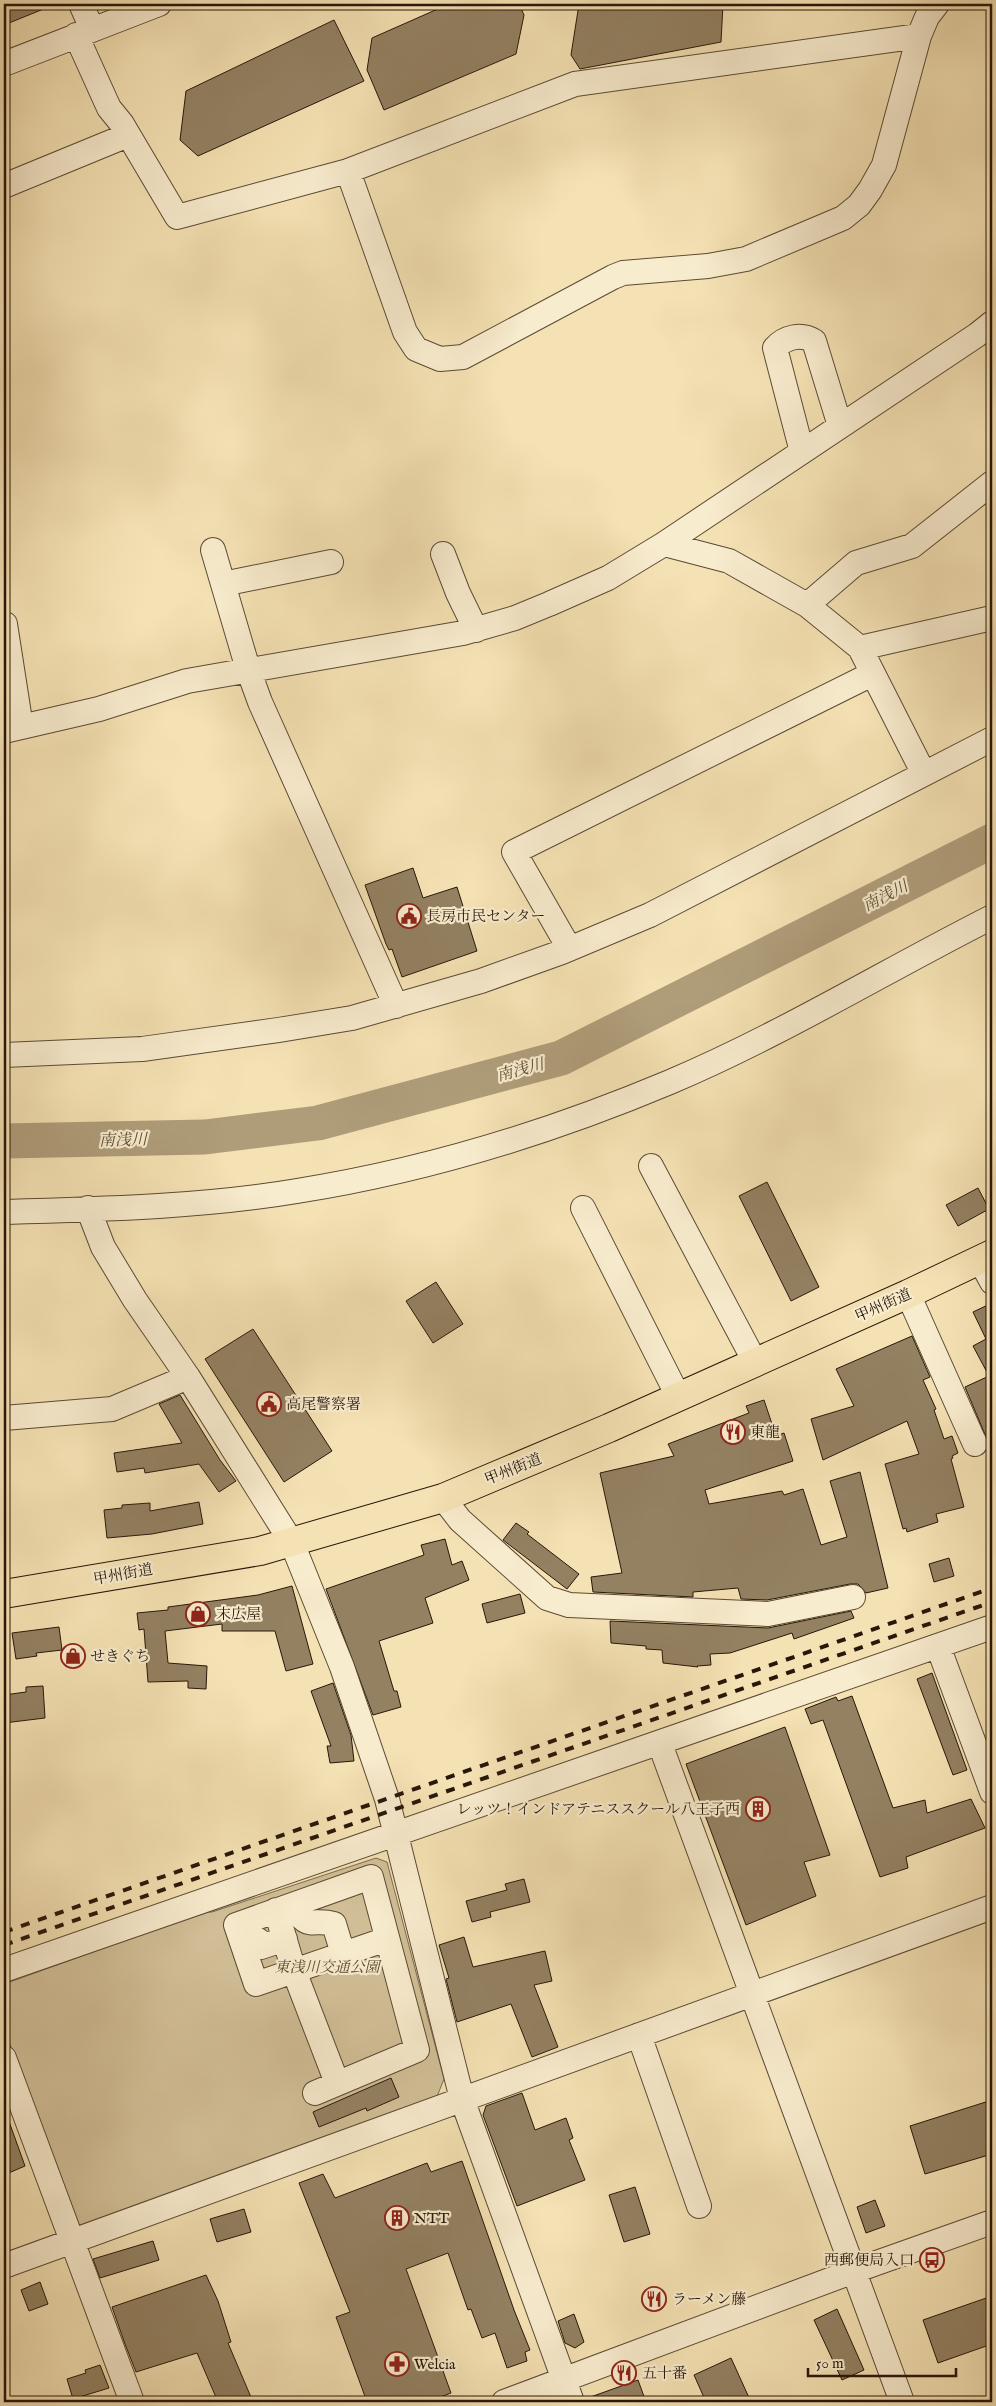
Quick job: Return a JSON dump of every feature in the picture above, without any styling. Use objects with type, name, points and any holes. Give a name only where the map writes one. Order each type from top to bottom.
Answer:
[{"type":"highway","name":"甲州街道","points":[[4,1594],[260,1552],[443,1498],[609,1428],[908,1294],[988,1265]]},
{"type":"street","points":[[81,4],[84,32],[109,108],[128,135],[177,217],[348,171],[575,84],[919,36]]},
{"type":"street","points":[[4,64],[159,4]]},
{"type":"street","points":[[348,171],[405,332],[416,349],[440,359],[463,357],[618,275],[708,266],[746,259],[843,218],[859,205],[884,165],[919,36],[926,17],[937,4]]},
{"type":"street","points":[[4,186],[128,135]]},
{"type":"street","points":[[5,624],[12,729],[99,709],[187,681],[476,630],[515,618],[608,578],[664,544],[977,335],[992,323]]},
{"type":"street","points":[[802,452],[775,348],[782,340],[805,336],[814,341],[840,426]]},
{"type":"street","points":[[807,606],[856,563],[912,546],[992,483]]},
{"type":"street","points":[[664,544],[729,561],[807,606],[860,648],[924,774]]},
{"type":"street","points":[[213,550],[248,669],[265,712],[323,838],[396,1006]]},
{"type":"street","points":[[443,554],[458,593],[476,630]]},
{"type":"street","points":[[223,584],[331,562]]},
{"type":"street","points":[[860,648],[992,618]]},
{"type":"street","points":[[569,948],[514,852],[872,674]]},
{"type":"street","points":[[4,1055],[142,1049],[352,1018],[481,981],[650,915],[992,739]]},
{"type":"street","points":[[4,1212],[184,1203],[296,1192],[430,1163],[533,1132],[661,1085],[710,1063],[992,916]]},
{"type":"street","points":[[650,1166],[754,1362]]},
{"type":"street","points":[[88,1208],[103,1247],[135,1300],[188,1377],[292,1543],[342,1667],[387,1799],[462,2099],[568,2392]]},
{"type":"street","points":[[583,1208],[678,1396]]},
{"type":"street","points":[[908,1294],[975,1444],[974,1442]]},
{"type":"street","points":[[4,1418],[112,1409],[188,1377]]},
{"type":"street","points":[[443,1498],[460,1520],[547,1598],[569,1605],[768,1614],[853,1597]]},
{"type":"street","points":[[4,1970],[395,1833],[660,1744],[992,1627]]},
{"type":"street","points":[[938,1646],[992,1792]]},
{"type":"street","points":[[660,1744],[902,2402]]},
{"type":"street","points":[[387,1939],[256,1984],[236,1925],[371,1878],[417,2050]]},
{"type":"street","points":[[286,1907],[285,1939],[294,1971],[337,2083]]},
{"type":"street","points":[[286,1907],[307,1923],[334,1924],[343,1954]]},
{"type":"street","points":[[4,2266],[992,1907]]},
{"type":"street","points":[[244,1945],[258,1940],[261,1946],[285,1939]]},
{"type":"street","points":[[639,2034],[699,2206]]},
{"type":"street","points":[[314,2093],[446,2038]]},
{"type":"street","points":[[4,2058],[132,2402]]},
{"type":"street","points":[[504,2402],[568,2392],[854,2271],[992,2222]]},
{"type":"green space","name":"東浅川交通公園","points":[[376,1858],[387,1862],[444,2079],[436,2099],[86,2231],[71,2221],[4,2027],[4,1984],[205,1912],[212,1912]]},
{"type":"building","points":[[4,4],[56,4],[4,25]]},
{"type":"building","points":[[449,4],[519,4],[524,15],[516,54],[384,110],[367,70],[372,38]]},
{"type":"building","points":[[579,4],[723,4],[721,42],[580,69],[571,55]]},
{"type":"building","points":[[334,20],[364,81],[198,156],[180,140],[186,91]]},
{"type":"building","name":"長房市民センター","points":[[413,868],[423,898],[457,887],[477,951],[402,977],[392,949],[389,950],[386,944],[365,885]]},
{"type":"building","points":[[767,1182],[819,1287],[791,1301],[739,1196]]},
{"type":"building","points":[[978,1188],[989,1209],[958,1226],[946,1205]]},
{"type":"building","points":[[436,1282],[463,1324],[433,1343],[406,1301]]},
{"type":"building","points":[[992,1303],[992,1451],[965,1387],[989,1376],[973,1346],[986,1339],[973,1312]]},
{"type":"building","points":[[253,1329],[332,1451],[284,1482],[205,1359]]},
{"type":"building","points":[[912,1336],[930,1377],[923,1380],[936,1409],[934,1410],[944,1439],[952,1436],[958,1453],[952,1456],[953,1458],[951,1459],[964,1507],[936,1514],[938,1522],[907,1532],[906,1528],[903,1529],[885,1464],[919,1454],[907,1421],[823,1460],[811,1419],[854,1406],[836,1369]]},
{"type":"building","points":[[180,1395],[220,1460],[236,1481],[219,1492],[199,1464],[145,1473],[144,1468],[117,1472],[114,1453],[182,1443],[159,1404]]},
{"type":"building","points":[[764,1400],[776,1436],[784,1433],[793,1461],[705,1490],[709,1504],[782,1491],[784,1495],[803,1489],[821,1545],[847,1537],[830,1481],[860,1472],[888,1588],[866,1593],[858,1584],[850,1584],[767,1600],[741,1599],[738,1588],[693,1592],[693,1597],[593,1592],[591,1577],[622,1573],[600,1473],[674,1456],[668,1444],[749,1413],[746,1406]]},
{"type":"building","points":[[199,1502],[203,1524],[152,1534],[107,1538],[104,1510],[122,1508],[122,1505],[150,1503],[150,1511]]},
{"type":"building","points":[[516,1523],[529,1532],[527,1534],[579,1574],[567,1589],[503,1540]]},
{"type":"building","points":[[445,1539],[452,1565],[462,1561],[469,1580],[425,1598],[433,1623],[379,1641],[394,1691],[397,1691],[401,1707],[373,1715],[326,1589],[424,1555],[421,1545]]},
{"type":"building","points":[[949,1558],[954,1576],[934,1582],[929,1564]]},
{"type":"building","points":[[292,1586],[313,1664],[286,1671],[275,1631],[222,1631],[222,1624],[165,1631],[168,1663],[207,1666],[206,1689],[188,1688],[188,1681],[148,1682],[144,1629],[139,1630],[137,1613],[168,1610],[168,1607],[258,1595]]},
{"type":"building","points":[[520,1594],[525,1613],[487,1623],[482,1604]]},
{"type":"building","points":[[851,1611],[854,1618],[794,1639],[792,1633],[730,1653],[710,1654],[711,1665],[698,1667],[663,1663],[662,1650],[646,1649],[646,1646],[611,1643],[610,1621],[768,1628]]},
{"type":"building","points":[[59,1627],[62,1650],[36,1653],[37,1656],[16,1659],[12,1633]]},
{"type":"building","points":[[932,1673],[967,1770],[953,1775],[917,1679]]},
{"type":"building","points":[[333,1683],[351,1735],[354,1761],[330,1763],[327,1746],[331,1746],[311,1691]]},
{"type":"building","points":[[43,1686],[45,1718],[4,1723],[4,1695],[26,1692],[26,1687]]},
{"type":"building","points":[[852,1696],[893,1808],[925,1800],[927,1813],[971,1799],[985,1828],[906,1857],[908,1868],[880,1877],[823,1720],[811,1724],[805,1709],[836,1697],[838,1701]]},
{"type":"building","name":"レッツ！インドアテニススクール八王子西","points":[[785,1727],[830,1855],[804,1862],[816,1896],[746,1925],[686,1764]]},
{"type":"building","points":[[524,1879],[530,1902],[490,1912],[491,1917],[472,1922],[466,1901],[507,1890],[505,1884]]},
{"type":"building","points":[[464,1937],[473,1967],[545,1951],[552,1981],[534,1985],[558,2047],[532,2057],[511,2004],[457,2022],[446,1979],[449,1978],[439,1945]]},
{"type":"building","points":[[391,2078],[399,2097],[367,2111],[366,2108],[319,2127],[313,2112]]},
{"type":"building","points":[[522,2093],[535,2130],[566,2118],[573,2138],[569,2140],[585,2180],[517,2206],[483,2115],[486,2106]]},
{"type":"building","points":[[992,2100],[992,2154],[925,2174],[910,2126]]},
{"type":"building","points":[[4,2113],[6,2113],[25,2166],[4,2175]]},
{"type":"building","points":[[462,2161],[514,2310],[530,2350],[525,2352],[527,2361],[507,2368],[495,2333],[482,2338],[471,2309],[468,2310],[448,2253],[406,2269],[451,2393],[427,2402],[367,2402],[336,2317],[350,2312],[299,2183],[323,2174],[335,2198],[427,2163],[431,2172]]},
{"type":"building","points":[[635,2187],[650,2234],[624,2242],[609,2195]]},
{"type":"building","points":[[875,2200],[885,2226],[866,2233],[857,2207]]},
{"type":"building","points":[[244,2209],[251,2232],[217,2242],[210,2219]]},
{"type":"building","points":[[153,2241],[159,2260],[100,2278],[93,2259]]},
{"type":"building","points":[[206,2275],[218,2301],[231,2342],[228,2343],[253,2402],[218,2402],[197,2353],[136,2372],[125,2344],[112,2307]]},
{"type":"building","points":[[40,2282],[48,2304],[29,2311],[21,2290]]},
{"type":"building","points":[[992,2296],[992,2344],[938,2363],[923,2320]]},
{"type":"building","points":[[837,2309],[864,2370],[842,2380],[814,2320]]},
{"type":"building","points":[[574,2314],[584,2342],[575,2348],[565,2343],[558,2321]]},
{"type":"building","points":[[731,2358],[751,2402],[706,2402],[694,2375]]},
{"type":"building","points":[[100,2365],[109,2388],[73,2399],[67,2379],[86,2373],[85,2370]]},
{"type":"building","points":[[638,2380],[646,2402],[585,2402],[585,2399]]},
{"type":"waterway","name":"南浅川","points":[[4,1141],[205,1137],[318,1123],[561,1058],[992,841]]},
{"type":"railway","points":[[4,1932],[992,1588]]},
{"type":"railway","points":[[4,1945],[992,1602]]},
{"type":"place","name":"長房市民センター","points":[[409,916]]},
{"type":"place","name":"高尾警察署","points":[[269,1404]]},
{"type":"place","name":"東龍","points":[[733,1432]]},
{"type":"place","name":"末広屋","points":[[198,1614]]},
{"type":"place","name":"せきぐち","points":[[73,1656]]},
{"type":"place","name":"レッツ！インドアテニススクール八王子西","points":[[758,1809]]},
{"type":"place","name":"NTT","points":[[397,2218]]},
{"type":"place","name":"西郵便局入口","points":[[932,2260]]},
{"type":"place","name":"ラーメン藤","points":[[654,2299]]},
{"type":"place","name":"Welcia","points":[[397,2364]]},
{"type":"place","name":"五十番","points":[[624,2373]]}]
